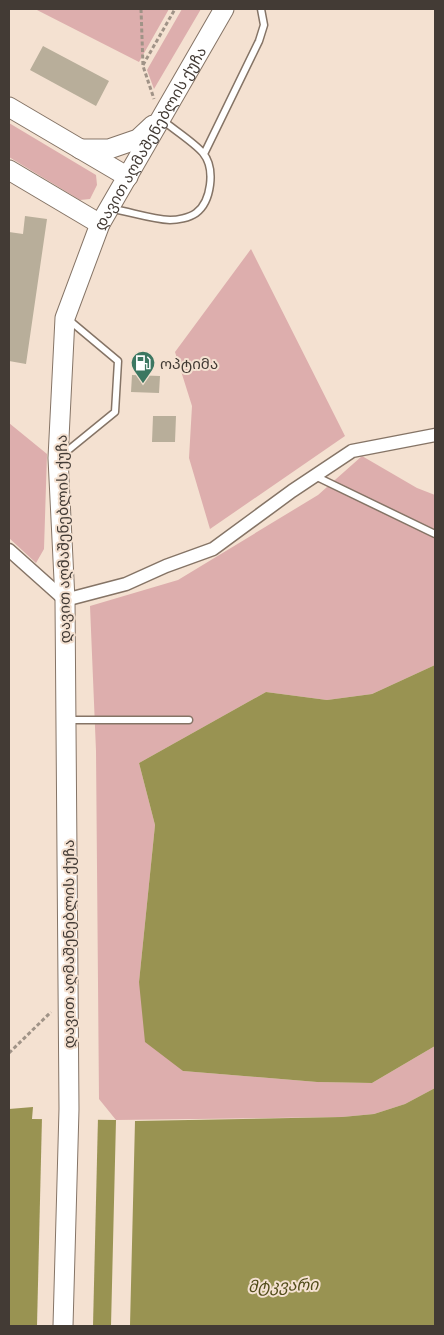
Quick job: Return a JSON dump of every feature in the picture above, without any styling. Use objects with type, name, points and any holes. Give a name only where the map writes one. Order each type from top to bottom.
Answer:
[{"type":"main road","name":"დავით აღმაშენებლის ქუჩა","points":[[63,1326],[69,1109],[65,600],[58,458],[65,318],[105,216],[224,9]]},
{"type":"main road","points":[[9,107],[128,177]]},
{"type":"main road","points":[[79,149],[109,149],[138,138],[160,119]]},
{"type":"main road","points":[[9,170],[105,216]]},
{"type":"street","points":[[9,550],[65,600],[126,584],[166,566],[213,549],[352,451],[435,435]]},
{"type":"lane","points":[[204,154],[260,41],[264,25],[261,9]]},
{"type":"lane","points":[[105,216],[170,220],[184,218],[196,213],[206,201],[210,186],[210,168],[204,154],[160,119]]},
{"type":"lane","points":[[58,458],[115,412],[118,361],[65,318]]},
{"type":"lane","points":[[315,476],[435,534]]},
{"type":"lane","points":[[66,720],[189,720]]},
{"type":"path","points":[[141,9],[143,66],[160,119]]},
{"type":"path","points":[[143,66],[175,9]]},
{"type":"path","points":[[9,1053],[68,996]]},
{"type":"shaded area","points":[[35,9],[169,9],[139,62]]},
{"type":"shaded area","points":[[182,9],[201,9],[154,89],[147,70]]},
{"type":"shaded area","points":[[9,123],[96,175],[97,185],[90,199],[80,200],[9,157]]},
{"type":"shaded area","points":[[251,249],[345,436],[210,529],[189,458],[192,406],[175,352]]},
{"type":"shaded area","points":[[9,423],[47,454],[44,549],[36,563],[9,538]]},
{"type":"shaded area","points":[[362,456],[417,488],[435,495],[435,665],[372,694],[327,700],[266,692],[139,763],[155,825],[139,982],[183,1071],[317,1082],[372,1083],[435,1046],[435,1088],[405,1104],[374,1114],[342,1117],[116,1120],[99,1099],[96,751],[90,606],[178,580],[318,495]]},
{"type":"water","points":[[435,665],[435,1046],[372,1083],[317,1082],[183,1071],[145,1042],[139,982],[155,825],[139,763],[266,692],[327,700],[372,694]]},
{"type":"water","name":"მტკვარი","points":[[435,1088],[435,1326],[130,1326],[135,1121],[342,1117],[374,1114],[405,1104]]},
{"type":"water","points":[[33,1107],[32,1119],[116,1120],[111,1326],[9,1326],[9,1109]]},
{"type":"pier","points":[[42,1117],[98,1117],[93,1326],[37,1326]]},
{"type":"building","points":[[43,46],[109,81],[96,106],[30,70]]},
{"type":"building","points":[[25,216],[47,219],[26,364],[9,361],[9,232],[23,234]]},
{"type":"building","points":[[132,375],[160,376],[159,393],[131,392]]},
{"type":"building","points":[[153,416],[176,416],[175,442],[152,442]]},
{"type":"place","name":"ოპტიმა","points":[[143,384]]}]
